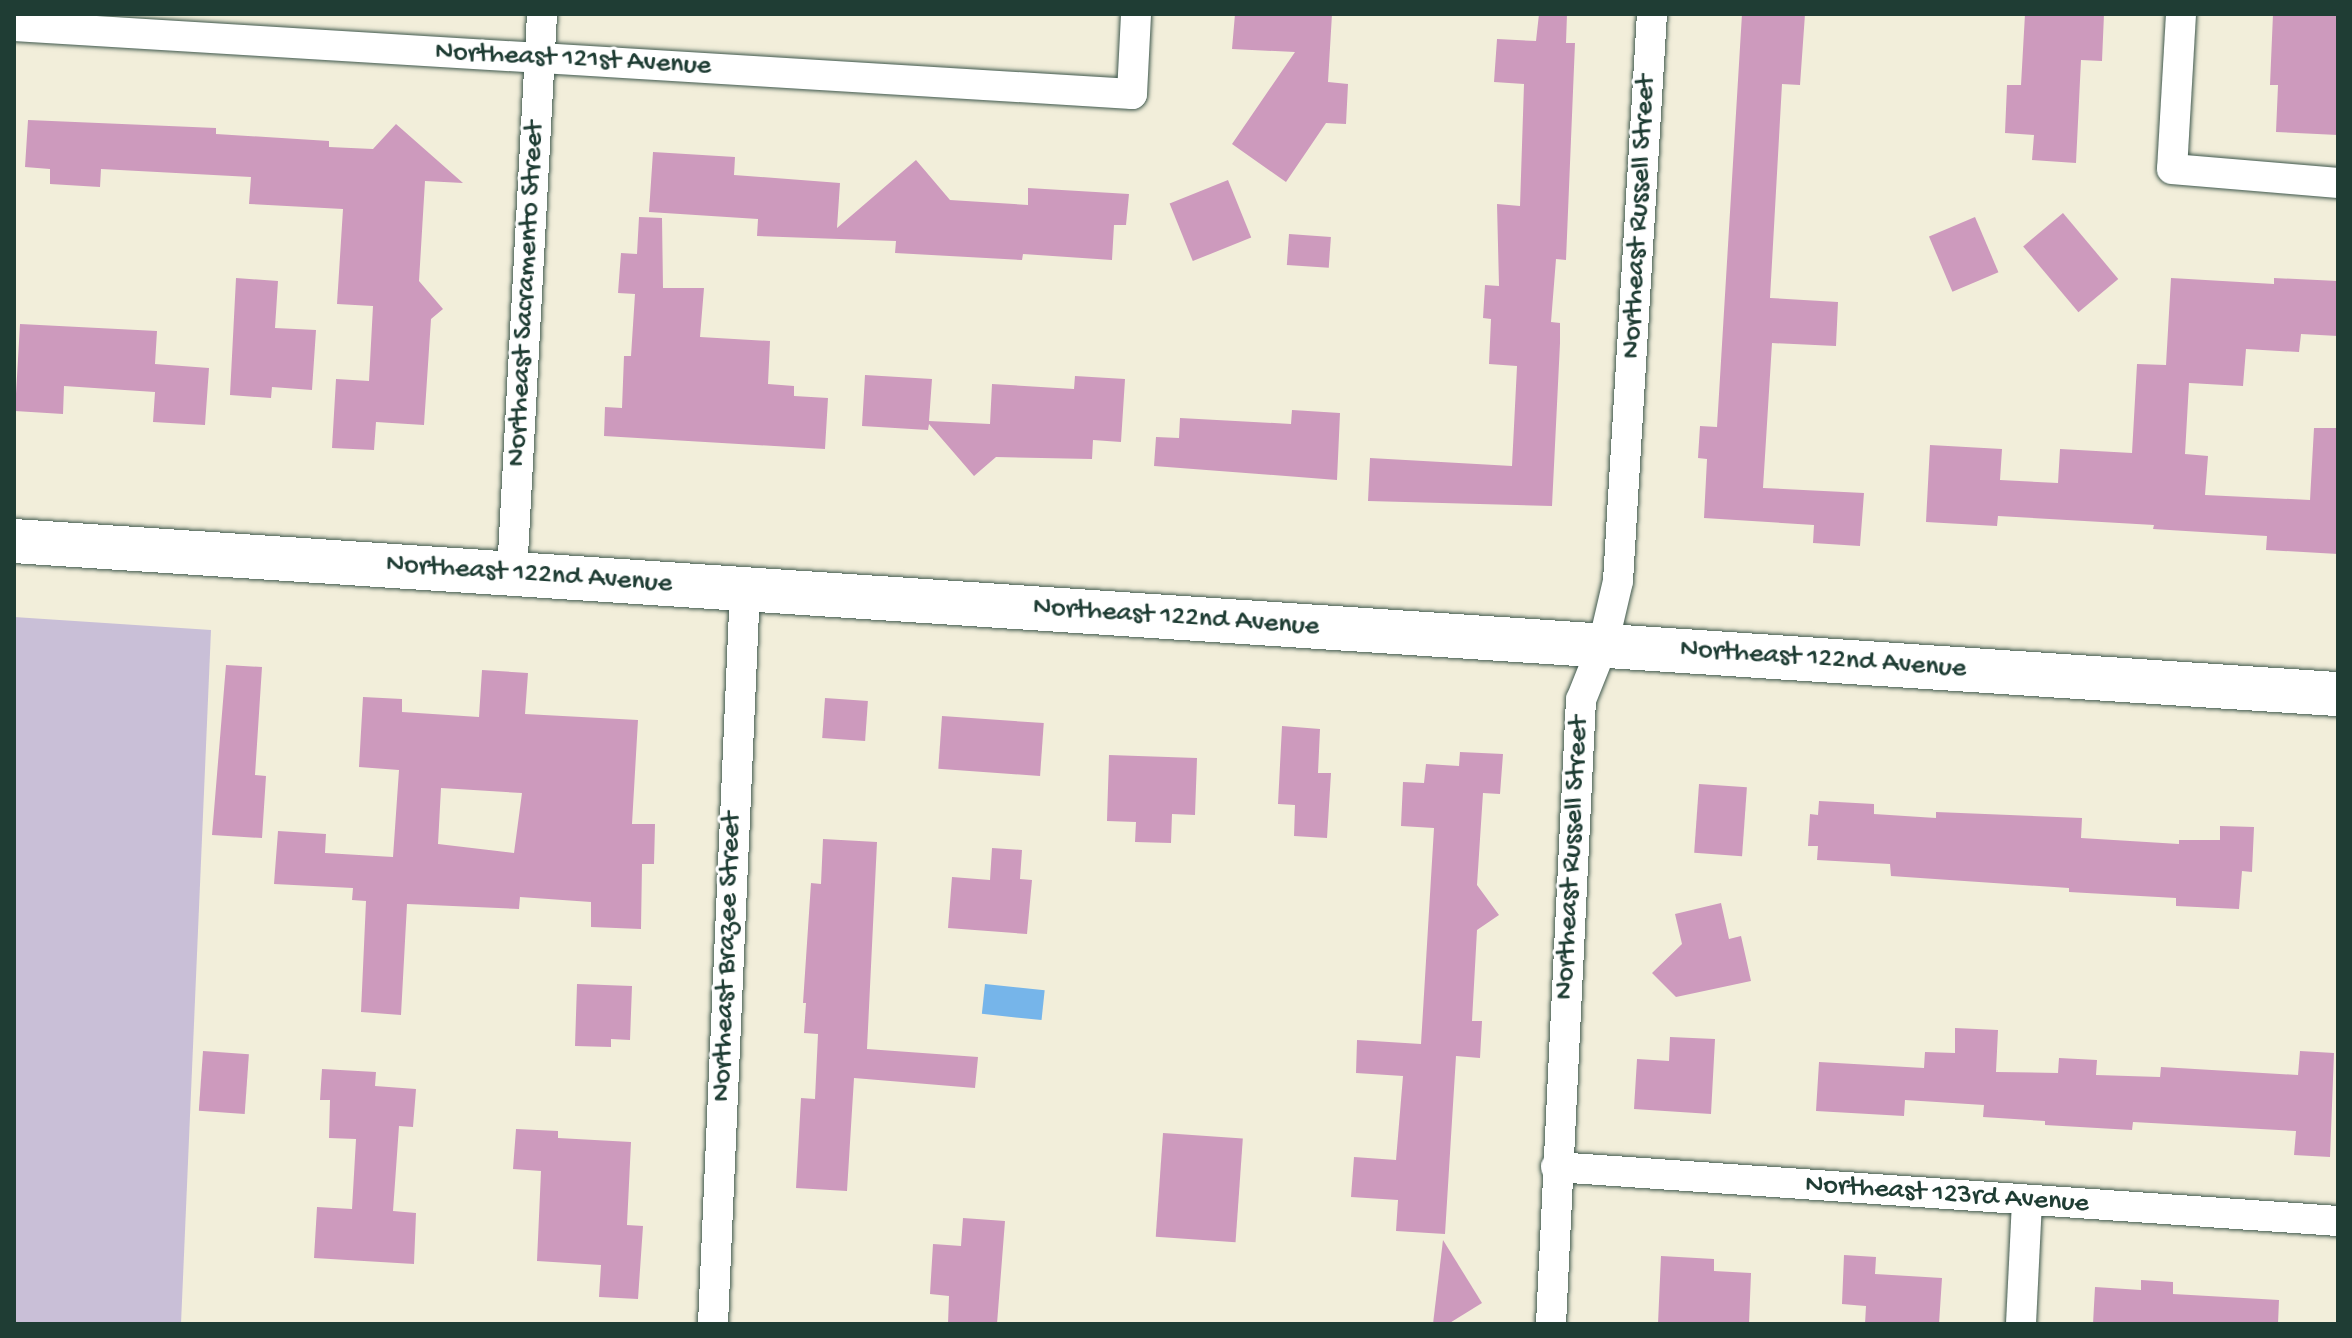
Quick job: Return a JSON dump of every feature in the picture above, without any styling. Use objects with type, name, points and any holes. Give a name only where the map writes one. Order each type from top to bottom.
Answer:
[{"type":"main road","name":"Northeast 122nd Avenue","points":[[14,541],[2338,694]]},
{"type":"street","name":"Northeast Sacramento Street","points":[[512,574],[542,14]]},
{"type":"street","name":"Northeast 121st Avenue","points":[[19,22],[1132,94],[1136,14]]},
{"type":"street","name":"Northeast Russell Street","points":[[1551,1324],[1556,1167],[1581,700],[1603,645],[1618,581],[1652,14]]},
{"type":"street","points":[[2181,14],[2172,169],[2338,183]]},
{"type":"street","name":"Northeast Brazee Street","points":[[713,1324],[745,589]]},
{"type":"street","name":"Northeast 123rd Avenue","points":[[1556,1167],[2338,1221]]},
{"type":"street","points":[[2021,1324],[2027,1201]]},
{"type":"shaded area","points":[[14,617],[211,630],[181,1324],[14,1324]]},
{"type":"water","points":[[985,984],[1045,990],[1042,1020],[982,1014]]},
{"type":"building","points":[[1235,14],[1332,14],[1328,82],[1348,84],[1346,124],[1326,123],[1286,182],[1232,144],[1295,52],[1232,49]]},
{"type":"building","points":[[1539,14],[1567,14],[1566,43],[1575,43],[1566,260],[1556,259],[1551,322],[1560,323],[1552,506],[1368,501],[1370,458],[1512,466],[1517,366],[1489,364],[1491,319],[1483,318],[1485,285],[1499,286],[1497,204],[1520,206],[1524,84],[1494,82],[1497,39],[1536,41]]},
{"type":"building","points":[[1742,14],[1805,14],[1800,85],[1782,84],[1770,298],[1838,302],[1836,346],[1772,343],[1763,488],[1864,493],[1860,546],[1813,543],[1814,525],[1704,518],[1707,459],[1698,458],[1700,426],[1717,427]]},
{"type":"building","points":[[2025,14],[2104,14],[2102,61],[2081,60],[2076,163],[2032,160],[2034,135],[2005,133],[2007,85],[2021,85]]},
{"type":"building","points":[[2273,14],[2338,14],[2338,135],[2276,132],[2278,85],[2270,85]]},
{"type":"building","points":[[28,120],[216,128],[216,134],[329,141],[329,147],[373,149],[396,124],[463,183],[425,181],[419,281],[443,309],[431,319],[424,425],[376,422],[374,450],[332,448],[336,379],[369,381],[373,306],[337,304],[343,209],[249,204],[251,177],[101,169],[100,187],[50,184],[50,169],[25,167]]},
{"type":"building","points":[[653,152],[735,157],[734,175],[840,183],[837,228],[916,160],[950,200],[1028,205],[1028,188],[1129,194],[1126,225],[1114,225],[1112,260],[1023,254],[1022,260],[895,253],[896,241],[757,236],[758,219],[649,212]]},
{"type":"building","points":[[1228,180],[1251,237],[1193,261],[1170,204]]},
{"type":"building","points":[[2063,213],[2118,279],[2078,312],[2023,246]]},
{"type":"building","points":[[639,217],[662,218],[663,288],[704,288],[700,337],[770,341],[768,384],[794,386],[794,396],[828,398],[825,449],[604,436],[605,407],[622,408],[624,356],[631,356],[635,294],[618,293],[621,253],[637,254]]},
{"type":"building","points":[[1975,217],[1998,272],[1952,292],[1929,237]]},
{"type":"building","points":[[1289,234],[1331,237],[1329,268],[1287,265]]},
{"type":"building","points":[[236,278],[278,281],[275,328],[316,330],[312,390],[272,387],[271,398],[230,395]]},
{"type":"building","points":[[2171,278],[2274,284],[2274,278],[2338,281],[2338,336],[2301,334],[2299,352],[2246,349],[2243,386],[2189,383],[2185,454],[2208,456],[2205,495],[2310,500],[2314,428],[2338,428],[2338,554],[2266,550],[2267,536],[2153,529],[2154,525],[1998,516],[1997,526],[1926,522],[1930,445],[2002,449],[2000,480],[2058,483],[2060,449],[2132,453],[2137,364],[2166,365]]},
{"type":"building","points":[[20,324],[157,331],[155,364],[209,368],[205,425],[153,422],[155,392],[64,386],[63,414],[15,411]]},
{"type":"building","points":[[865,375],[932,379],[929,421],[990,424],[992,384],[1074,389],[1075,376],[1125,379],[1121,442],[1093,440],[1092,459],[996,457],[974,476],[929,424],[928,430],[862,426]]},
{"type":"building","points":[[1292,410],[1340,413],[1337,480],[1154,466],[1156,437],[1179,438],[1180,418],[1291,424]]},
{"type":"building","points":[[226,665],[262,667],[255,775],[266,776],[262,838],[212,835]]},
{"type":"building","points":[[482,670],[528,673],[525,714],[638,720],[632,824],[655,824],[654,864],[642,864],[641,929],[591,927],[591,902],[520,897],[519,909],[407,904],[401,1015],[361,1012],[366,901],[352,900],[353,888],[274,884],[278,831],[326,834],[325,853],[393,857],[399,770],[359,767],[363,697],[402,699],[402,712],[479,717]],"holes":[[[441,788],[522,793],[514,853],[438,844]]]},
{"type":"building","points":[[825,698],[868,701],[865,741],[822,738]]},
{"type":"building","points":[[942,716],[1044,723],[1040,776],[938,769]]},
{"type":"building","points":[[1282,726],[1320,729],[1318,773],[1331,773],[1327,838],[1294,836],[1295,805],[1278,804]]},
{"type":"building","points":[[1460,752],[1503,754],[1500,794],[1483,793],[1477,885],[1499,915],[1477,930],[1472,1021],[1482,1021],[1480,1058],[1456,1056],[1445,1234],[1396,1231],[1398,1200],[1351,1197],[1354,1157],[1396,1160],[1403,1076],[1356,1073],[1357,1040],[1421,1044],[1434,828],[1401,826],[1403,782],[1424,783],[1426,764],[1459,766]]},
{"type":"building","points":[[1109,755],[1197,758],[1195,815],[1172,814],[1171,843],[1135,842],[1136,822],[1107,821]]},
{"type":"building","points":[[1699,784],[1747,787],[1742,856],[1694,853]]},
{"type":"building","points":[[1819,801],[1874,804],[1874,814],[1936,818],[1936,812],[2082,818],[2081,838],[2179,844],[2179,840],[2220,840],[2220,826],[2254,827],[2252,872],[2242,871],[2239,909],[2176,906],[2176,898],[1891,876],[1890,864],[1817,860],[1818,846],[1808,846],[1810,814],[1818,815]]},
{"type":"building","points":[[823,839],[877,842],[867,1049],[978,1057],[975,1088],[854,1078],[847,1191],[796,1188],[801,1098],[815,1099],[818,1034],[804,1033],[806,1003],[803,1003],[811,883],[821,884]]},
{"type":"building","points":[[992,848],[1022,850],[1020,879],[1032,880],[1027,934],[948,928],[952,877],[990,880]]},
{"type":"building","points":[[1721,903],[1729,939],[1741,936],[1751,981],[1676,997],[1652,973],[1682,944],[1675,914]]},
{"type":"building","points":[[577,984],[632,986],[630,1040],[611,1039],[611,1047],[575,1046]]},
{"type":"building","points":[[1955,1028],[1998,1030],[1996,1072],[2058,1073],[2059,1058],[2097,1060],[2096,1075],[2160,1077],[2161,1067],[2298,1075],[2300,1051],[2334,1053],[2330,1157],[2294,1155],[2296,1131],[2133,1122],[2132,1130],[2045,1125],[2045,1121],[1983,1117],[1984,1105],[1905,1100],[1904,1116],[1816,1111],[1819,1062],[1924,1068],[1925,1052],[1955,1053]]},
{"type":"building","points":[[1670,1037],[1715,1039],[1711,1114],[1634,1109],[1637,1059],[1669,1061]]},
{"type":"building","points":[[203,1051],[249,1054],[245,1114],[199,1111]]},
{"type":"building","points":[[322,1069],[376,1072],[375,1086],[416,1089],[413,1127],[399,1126],[393,1211],[416,1213],[414,1264],[314,1258],[317,1207],[352,1209],[356,1139],[329,1138],[330,1100],[320,1100]]},
{"type":"building","points":[[516,1129],[558,1131],[558,1138],[631,1142],[627,1225],[643,1226],[638,1299],[599,1297],[601,1265],[537,1261],[541,1171],[513,1169]]},
{"type":"building","points":[[1163,1133],[1243,1139],[1236,1242],[1156,1237]]},
{"type":"building","points":[[963,1218],[1005,1221],[997,1324],[948,1324],[949,1296],[930,1294],[933,1244],[961,1246]]},
{"type":"building","points":[[1443,1240],[1482,1303],[1448,1324],[1433,1324]]},
{"type":"building","points":[[1844,1255],[1876,1257],[1875,1274],[1942,1278],[1939,1324],[1865,1324],[1866,1306],[1842,1304]]},
{"type":"building","points":[[1661,1256],[1714,1259],[1714,1271],[1751,1273],[1749,1324],[1658,1324]]},
{"type":"building","points":[[2141,1280],[2173,1282],[2173,1294],[2279,1300],[2278,1324],[2093,1324],[2095,1287],[2141,1290]]}]
